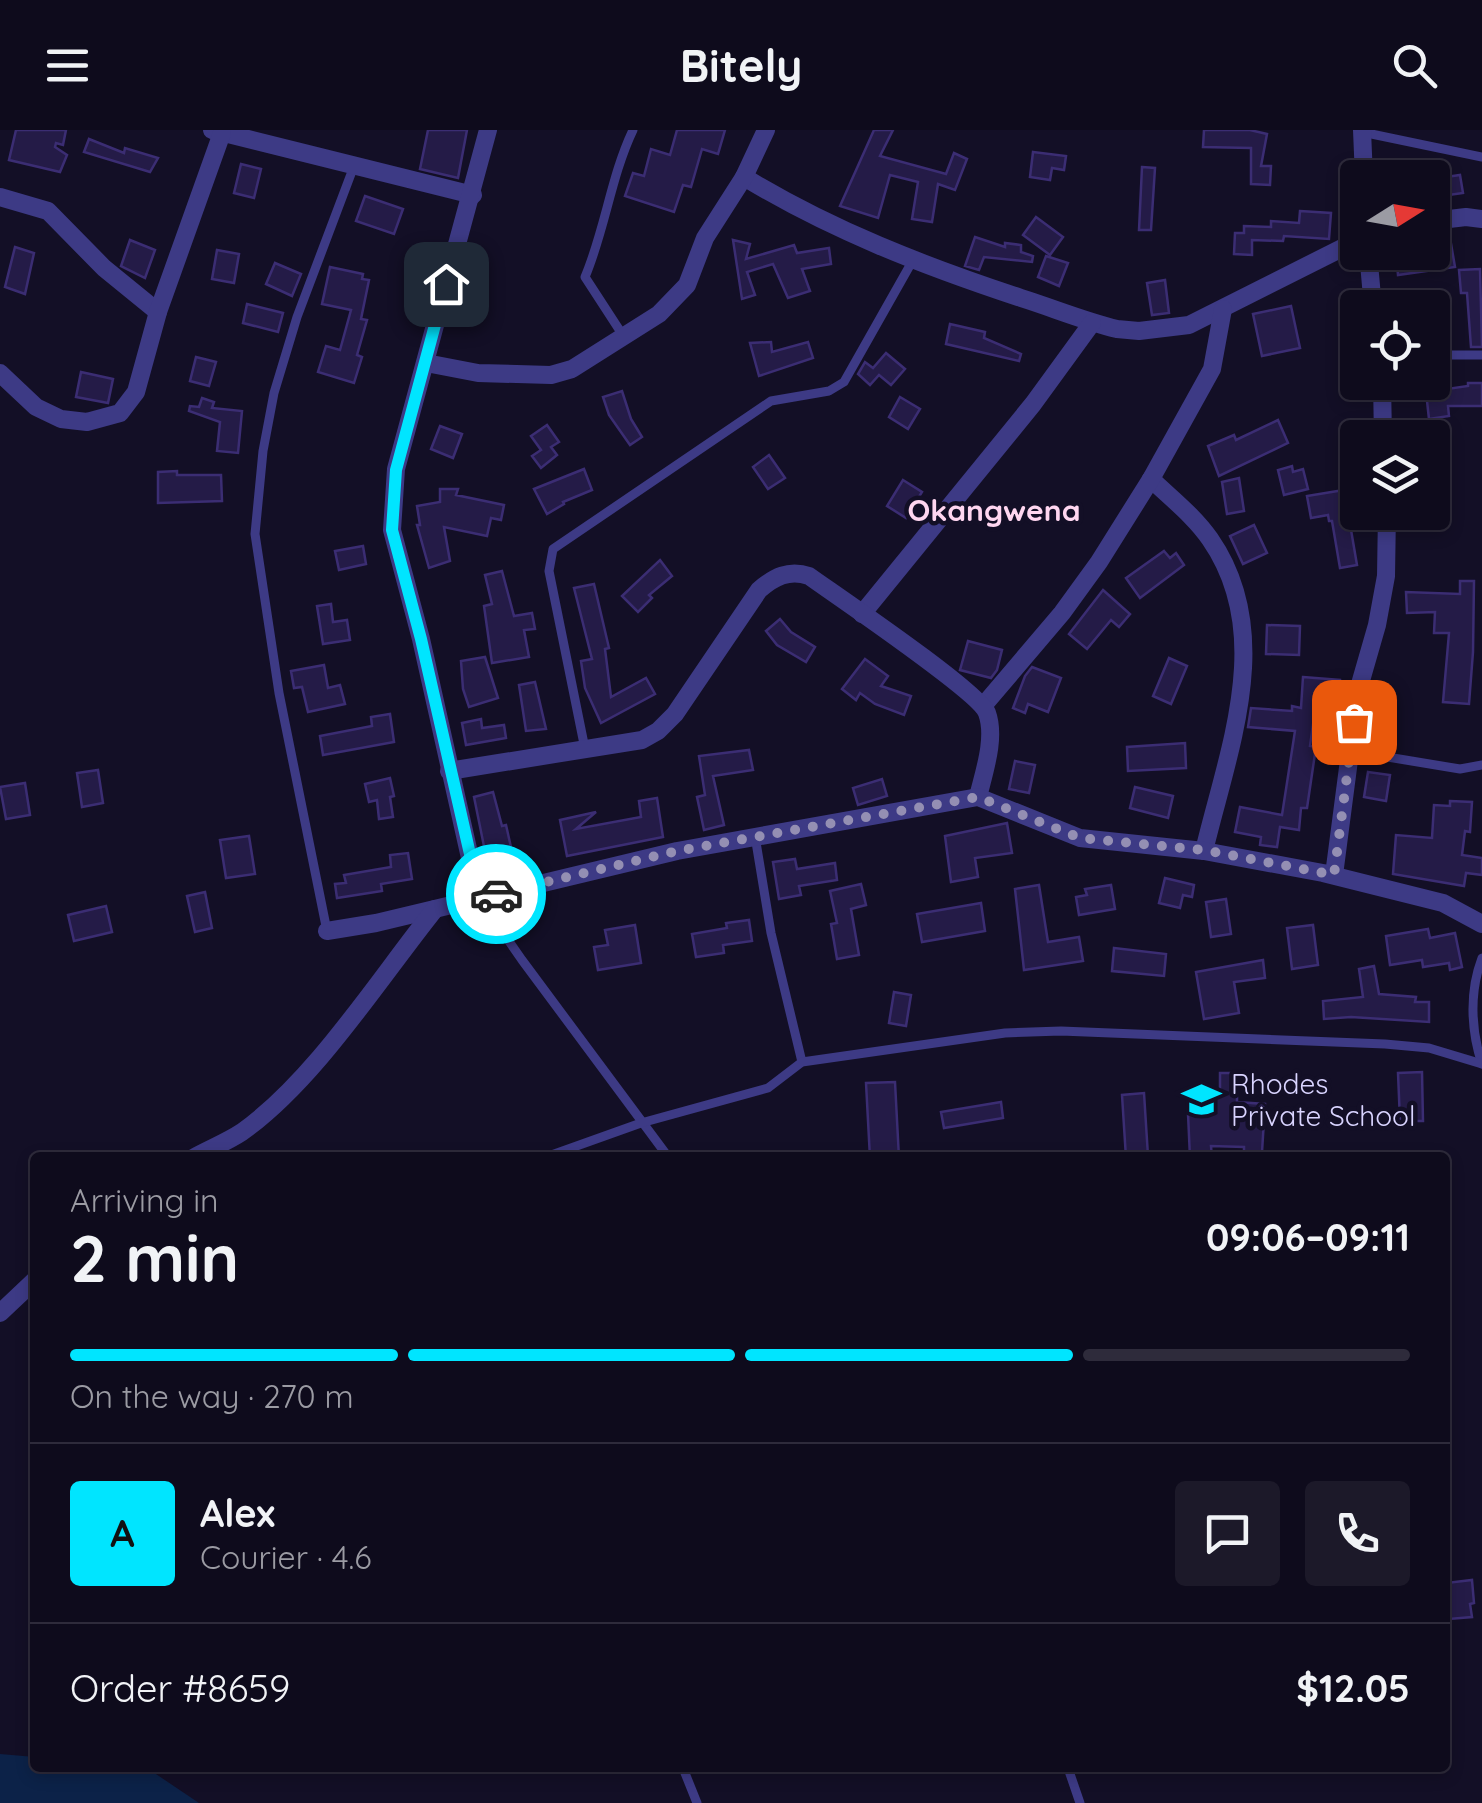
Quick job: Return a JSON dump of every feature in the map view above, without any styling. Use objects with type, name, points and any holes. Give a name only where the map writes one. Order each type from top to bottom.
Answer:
[{"type":"street","points":[[480,898],[392,530],[396,470],[488,130]]},
{"type":"street","points":[[426,364],[478,373],[551,375],[572,369],[659,314],[687,285],[705,238],[744,177],[766,130]]},
{"type":"street","points":[[1362,131],[1363,160]]},
{"type":"street","points":[[0,374],[36,407],[61,419],[87,422],[120,414],[136,392],[217,132],[472,195]]},
{"type":"street","points":[[744,177],[807,214],[914,260],[1092,323],[1139,332],[1189,325],[1340,249]]},
{"type":"street","points":[[0,197],[48,211],[104,268],[158,312]]},
{"type":"street","points":[[1450,218],[1482,219]]},
{"type":"street","points":[[983,706],[1080,588],[1151,479],[1212,370],[1223,309]]},
{"type":"street","points":[[862,614],[1033,404],[1092,323]]},
{"type":"street","points":[[1151,479],[1197,522],[1216,549],[1237,594],[1242,619],[1244,672],[1240,697],[1204,850]]},
{"type":"street","points":[[1334,875],[1358,691],[1386,576],[1386,530]]},
{"type":"street","points":[[449,771],[642,740],[667,724],[759,590],[786,573],[809,576],[983,706],[990,730],[978,797]]},
{"type":"street","points":[[327,931],[677,851],[978,797],[1080,838],[1204,850],[1334,875],[1443,902],[1482,924]]},
{"type":"street","points":[[205,1152],[238,1135],[270,1110],[352,1016],[436,908]]},
{"type":"street","points":[[0,1313],[30,1285]]},
{"type":"lane","points":[[624,337],[584,277],[633,130]]},
{"type":"lane","points":[[1362,131],[1482,157]]},
{"type":"lane","points":[[327,931],[279,693],[256,534],[263,451],[274,392],[297,317],[354,166]]},
{"type":"lane","points":[[585,752],[549,571],[552,549],[771,402],[829,391],[844,382],[914,260]]},
{"type":"lane","points":[[1450,355],[1482,355]]},
{"type":"lane","points":[[1351,751],[1460,769],[1482,765]]},
{"type":"lane","points":[[755,836],[771,933],[802,1062]]},
{"type":"lane","points":[[480,898],[664,1152]]},
{"type":"lane","points":[[560,1152],[642,1123],[768,1088],[802,1062],[1005,1033],[1061,1031],[1385,1044],[1429,1048],[1482,1064],[1472,1034],[1477,971],[1482,958]]},
{"type":"lane","points":[[685,1772],[697,1803]]},
{"type":"lane","points":[[1069,1772],[1080,1803]]},
{"type":"water","points":[[0,1754],[30,1757],[30,1772],[153,1772],[199,1803],[0,1803]]},
{"type":"building","points":[[16,130],[66,130],[63,145],[56,143],[55,147],[67,155],[60,172],[9,160]]},
{"type":"building","points":[[428,130],[467,130],[458,178],[420,169]]},
{"type":"building","points":[[677,130],[725,130],[718,154],[702,149],[691,187],[683,185],[674,212],[625,196],[633,173],[644,176],[651,149],[670,155]]},
{"type":"building","points":[[874,130],[893,130],[880,156],[946,174],[954,153],[967,159],[955,190],[938,184],[932,222],[912,219],[918,182],[890,175],[878,218],[840,206]]},
{"type":"building","points":[[1204,130],[1267,134],[1261,166],[1271,166],[1270,185],[1251,184],[1251,148],[1203,147]]},
{"type":"building","points":[[89,139],[124,153],[125,148],[158,158],[150,172],[84,152]]},
{"type":"building","points":[[1033,152],[1066,156],[1064,170],[1052,168],[1050,180],[1030,177]]},
{"type":"building","points":[[241,164],[261,169],[254,198],[234,193]]},
{"type":"building","points":[[1142,167],[1155,168],[1151,230],[1139,230]]},
{"type":"building","points":[[1460,175],[1463,193],[1450,195],[1450,176]]},
{"type":"building","points":[[365,196],[403,209],[394,234],[356,221]]},
{"type":"building","points":[[1300,211],[1331,213],[1329,239],[1284,236],[1283,241],[1252,240],[1252,255],[1234,254],[1235,233],[1244,233],[1244,226],[1271,227],[1271,221],[1299,223]]},
{"type":"building","points":[[1036,217],[1063,237],[1050,255],[1023,235]]},
{"type":"building","points":[[975,237],[1005,247],[1005,243],[1021,245],[1021,252],[1033,256],[1032,262],[984,257],[979,270],[965,266]]},
{"type":"building","points":[[1450,238],[1455,267],[1450,268]]},
{"type":"building","points":[[130,240],[155,250],[145,278],[121,266]]},
{"type":"building","points":[[733,240],[750,244],[746,259],[794,245],[797,253],[829,248],[831,264],[802,269],[810,291],[788,298],[773,264],[747,272],[755,295],[742,299]]},
{"type":"building","points":[[15,247],[34,253],[25,294],[5,287]]},
{"type":"building","points":[[217,250],[239,254],[234,283],[212,279]]},
{"type":"building","points":[[1046,256],[1068,263],[1059,286],[1038,277]]},
{"type":"building","points":[[275,263],[301,274],[292,296],[266,284]]},
{"type":"building","points":[[330,267],[363,274],[362,279],[369,280],[361,319],[367,320],[357,355],[362,357],[354,383],[318,372],[326,346],[340,350],[351,310],[322,304]]},
{"type":"building","points":[[1480,269],[1482,347],[1471,347],[1467,293],[1461,293],[1459,270]]},
{"type":"building","points":[[1398,270],[1434,270],[1398,275]]},
{"type":"building","points":[[1165,280],[1169,313],[1152,315],[1147,283]]},
{"type":"building","points":[[247,304],[283,313],[278,332],[243,323]]},
{"type":"building","points":[[1291,306],[1300,348],[1262,356],[1253,314]]},
{"type":"building","points":[[950,324],[985,332],[984,338],[1021,354],[1019,361],[946,344]]},
{"type":"building","points":[[771,342],[772,352],[808,342],[813,358],[759,376],[750,343]]},
{"type":"building","points":[[886,353],[905,369],[891,385],[879,375],[870,385],[858,374],[865,362],[873,368]]},
{"type":"building","points":[[196,357],[216,362],[209,386],[190,381]]},
{"type":"building","points":[[81,372],[113,379],[108,403],[76,397]]},
{"type":"building","points":[[1482,383],[1482,406],[1448,406],[1449,416],[1429,419],[1427,400],[1450,400],[1450,389]]},
{"type":"building","points":[[622,391],[642,437],[630,445],[609,415],[603,397]]},
{"type":"building","points":[[900,397],[920,409],[908,429],[889,417]]},
{"type":"building","points":[[202,398],[214,402],[212,408],[242,411],[238,453],[217,451],[220,422],[189,411],[190,406],[199,407]]},
{"type":"building","points":[[1278,420],[1288,443],[1219,476],[1208,446],[1234,435],[1236,440]]},
{"type":"building","points":[[547,425],[559,442],[551,447],[557,455],[541,468],[532,456],[541,450],[531,436]]},
{"type":"building","points":[[440,426],[462,434],[453,458],[431,449]]},
{"type":"building","points":[[769,455],[785,478],[768,489],[753,467]]},
{"type":"building","points":[[1292,466],[1293,472],[1303,469],[1308,489],[1284,495],[1278,470]]},
{"type":"building","points":[[584,469],[592,490],[563,502],[547,514],[534,489]]},
{"type":"building","points":[[177,471],[177,475],[221,475],[222,501],[158,503],[158,472]]},
{"type":"building","points":[[1239,478],[1244,511],[1227,514],[1222,482]]},
{"type":"building","points":[[903,480],[922,492],[906,518],[887,506]]},
{"type":"building","points":[[440,489],[458,489],[456,495],[504,505],[501,520],[491,518],[487,536],[444,527],[450,561],[429,568],[417,525],[417,506],[440,502]]},
{"type":"building","points":[[1340,491],[1340,530],[1351,530],[1357,565],[1340,568],[1332,521],[1328,515],[1311,518],[1307,496]]},
{"type":"building","points":[[1254,525],[1267,553],[1243,564],[1230,536]]},
{"type":"building","points":[[363,546],[366,564],[339,570],[335,551]]},
{"type":"building","points":[[1164,551],[1170,558],[1176,553],[1184,565],[1140,598],[1126,578]]},
{"type":"building","points":[[660,560],[672,576],[649,595],[652,598],[638,612],[622,596]]},
{"type":"building","points":[[502,571],[514,616],[532,613],[535,629],[524,630],[529,657],[492,663],[484,606],[492,604],[485,575]]},
{"type":"building","points":[[1460,581],[1474,581],[1469,704],[1443,702],[1449,633],[1434,633],[1435,612],[1407,613],[1406,592],[1460,594]]},
{"type":"building","points":[[594,584],[609,648],[605,649],[611,697],[646,678],[655,694],[601,723],[585,688],[581,661],[592,659],[574,588]]},
{"type":"building","points":[[1103,590],[1130,614],[1119,627],[1111,620],[1087,649],[1069,634]]},
{"type":"building","points":[[331,604],[333,622],[347,620],[350,640],[323,644],[317,606]]},
{"type":"building","points":[[780,619],[791,632],[815,647],[806,662],[777,645],[766,631]]},
{"type":"building","points":[[1267,625],[1300,626],[1299,655],[1266,654]]},
{"type":"building","points":[[968,641],[1002,650],[991,678],[960,670]]},
{"type":"building","points":[[485,657],[498,698],[469,707],[461,661]]},
{"type":"building","points":[[1169,658],[1187,666],[1171,704],[1153,696]]},
{"type":"building","points":[[865,659],[888,676],[881,686],[911,696],[904,715],[875,704],[860,693],[856,700],[842,689]]},
{"type":"building","points":[[324,665],[328,688],[340,685],[345,704],[308,712],[302,687],[294,688],[291,671]]},
{"type":"building","points":[[1032,667],[1061,678],[1048,712],[1028,704],[1025,713],[1013,708]]},
{"type":"building","points":[[1303,677],[1340,680],[1339,697],[1317,696],[1310,746],[1316,747],[1307,808],[1301,808],[1299,830],[1280,827],[1277,847],[1260,845],[1261,837],[1235,832],[1240,807],[1282,815],[1295,731],[1248,727],[1251,708],[1301,708]]},
{"type":"building","points":[[535,682],[546,729],[526,731],[519,685]]},
{"type":"building","points":[[390,714],[394,742],[323,755],[320,736],[372,726],[371,717]]},
{"type":"building","points":[[481,719],[482,728],[504,725],[506,738],[466,745],[462,723]]},
{"type":"building","points":[[1185,743],[1186,768],[1128,771],[1127,747]]},
{"type":"building","points":[[749,750],[753,770],[713,776],[724,825],[704,830],[697,797],[705,795],[699,756]]},
{"type":"building","points":[[1015,761],[1035,765],[1029,793],[1009,789]]},
{"type":"building","points":[[98,770],[103,803],[82,807],[77,773]]},
{"type":"building","points":[[1368,772],[1390,775],[1386,801],[1364,797]]},
{"type":"building","points":[[390,778],[393,817],[379,819],[377,800],[369,802],[365,784]]},
{"type":"building","points":[[882,779],[887,796],[858,805],[853,788]]},
{"type":"building","points":[[25,783],[30,815],[6,819],[0,787]]},
{"type":"building","points":[[1135,787],[1173,796],[1168,818],[1130,808]]},
{"type":"building","points":[[493,792],[515,865],[489,871],[474,797]]},
{"type":"building","points":[[657,798],[663,837],[567,856],[560,820],[596,812],[576,829],[641,817],[639,801]]},
{"type":"building","points":[[1450,801],[1472,802],[1470,832],[1465,831],[1462,855],[1482,858],[1482,875],[1466,873],[1464,886],[1393,874],[1396,835],[1432,838],[1434,805],[1450,806]]},
{"type":"building","points":[[1007,823],[1012,853],[975,858],[978,877],[951,882],[945,836]]},
{"type":"building","points":[[249,836],[255,874],[226,878],[220,840]]},
{"type":"building","points":[[408,853],[412,879],[381,884],[382,891],[337,898],[335,884],[346,883],[344,875],[391,867],[390,855]]},
{"type":"building","points":[[795,859],[797,869],[835,863],[837,880],[799,886],[801,895],[779,899],[773,862]]},
{"type":"building","points":[[1165,878],[1194,885],[1192,897],[1183,895],[1180,908],[1159,903]]},
{"type":"building","points":[[861,884],[866,905],[851,909],[859,955],[837,959],[831,924],[837,923],[830,891]]},
{"type":"building","points":[[1039,885],[1048,942],[1079,937],[1083,961],[1024,970],[1015,889]]},
{"type":"building","points":[[1111,885],[1115,909],[1079,915],[1076,897],[1087,895],[1085,889]]},
{"type":"building","points":[[205,892],[212,928],[195,932],[187,896]]},
{"type":"building","points":[[1226,899],[1231,934],[1211,937],[1206,902]]},
{"type":"building","points":[[981,903],[985,931],[922,942],[917,914]]},
{"type":"building","points":[[106,906],[112,932],[74,941],[68,915]]},
{"type":"building","points":[[749,920],[752,941],[723,945],[724,953],[696,957],[692,934]]},
{"type":"building","points":[[635,925],[641,963],[598,970],[594,947],[608,945],[605,930]]},
{"type":"building","points":[[1313,925],[1318,965],[1292,969],[1287,928]]},
{"type":"building","points":[[1428,929],[1430,938],[1455,933],[1462,967],[1450,970],[1449,963],[1423,967],[1422,960],[1390,965],[1386,936]]},
{"type":"building","points":[[1114,948],[1166,954],[1164,976],[1112,971]]},
{"type":"building","points":[[1263,960],[1265,978],[1234,982],[1239,1013],[1204,1019],[1196,972]]},
{"type":"building","points":[[1374,966],[1379,994],[1429,1002],[1429,1022],[1324,1019],[1323,1001],[1363,997],[1359,969]]},
{"type":"building","points":[[894,992],[911,995],[906,1026],[889,1023]]},
{"type":"building","points":[[1422,1072],[1423,1121],[1400,1121],[1398,1073]]},
{"type":"building","points":[[1220,1073],[1237,1073],[1237,1102],[1265,1104],[1262,1152],[1211,1146],[1212,1152],[1190,1152],[1187,1091],[1220,1090]]},
{"type":"building","points":[[895,1082],[899,1152],[870,1152],[866,1083]]},
{"type":"building","points":[[1144,1093],[1148,1152],[1126,1152],[1122,1095]]},
{"type":"building","points":[[1001,1102],[1003,1118],[944,1128],[941,1112]]},
{"type":"building","points":[[1472,1580],[1472,1617],[1450,1619],[1450,1583]]},
{"type":"way so far","points":[[496,894],[677,851],[978,797],[1080,838],[1204,850],[1334,875],[1354,722]]},
{"type":"place","name":"Rhodes Private School","points":[[1201,1100]]},
{"type":"district","name":"Okangwena","points":[[994,511]]},
{"type":"route","points":[[446,284],[396,470],[392,530],[480,898],[496,894]]}]
